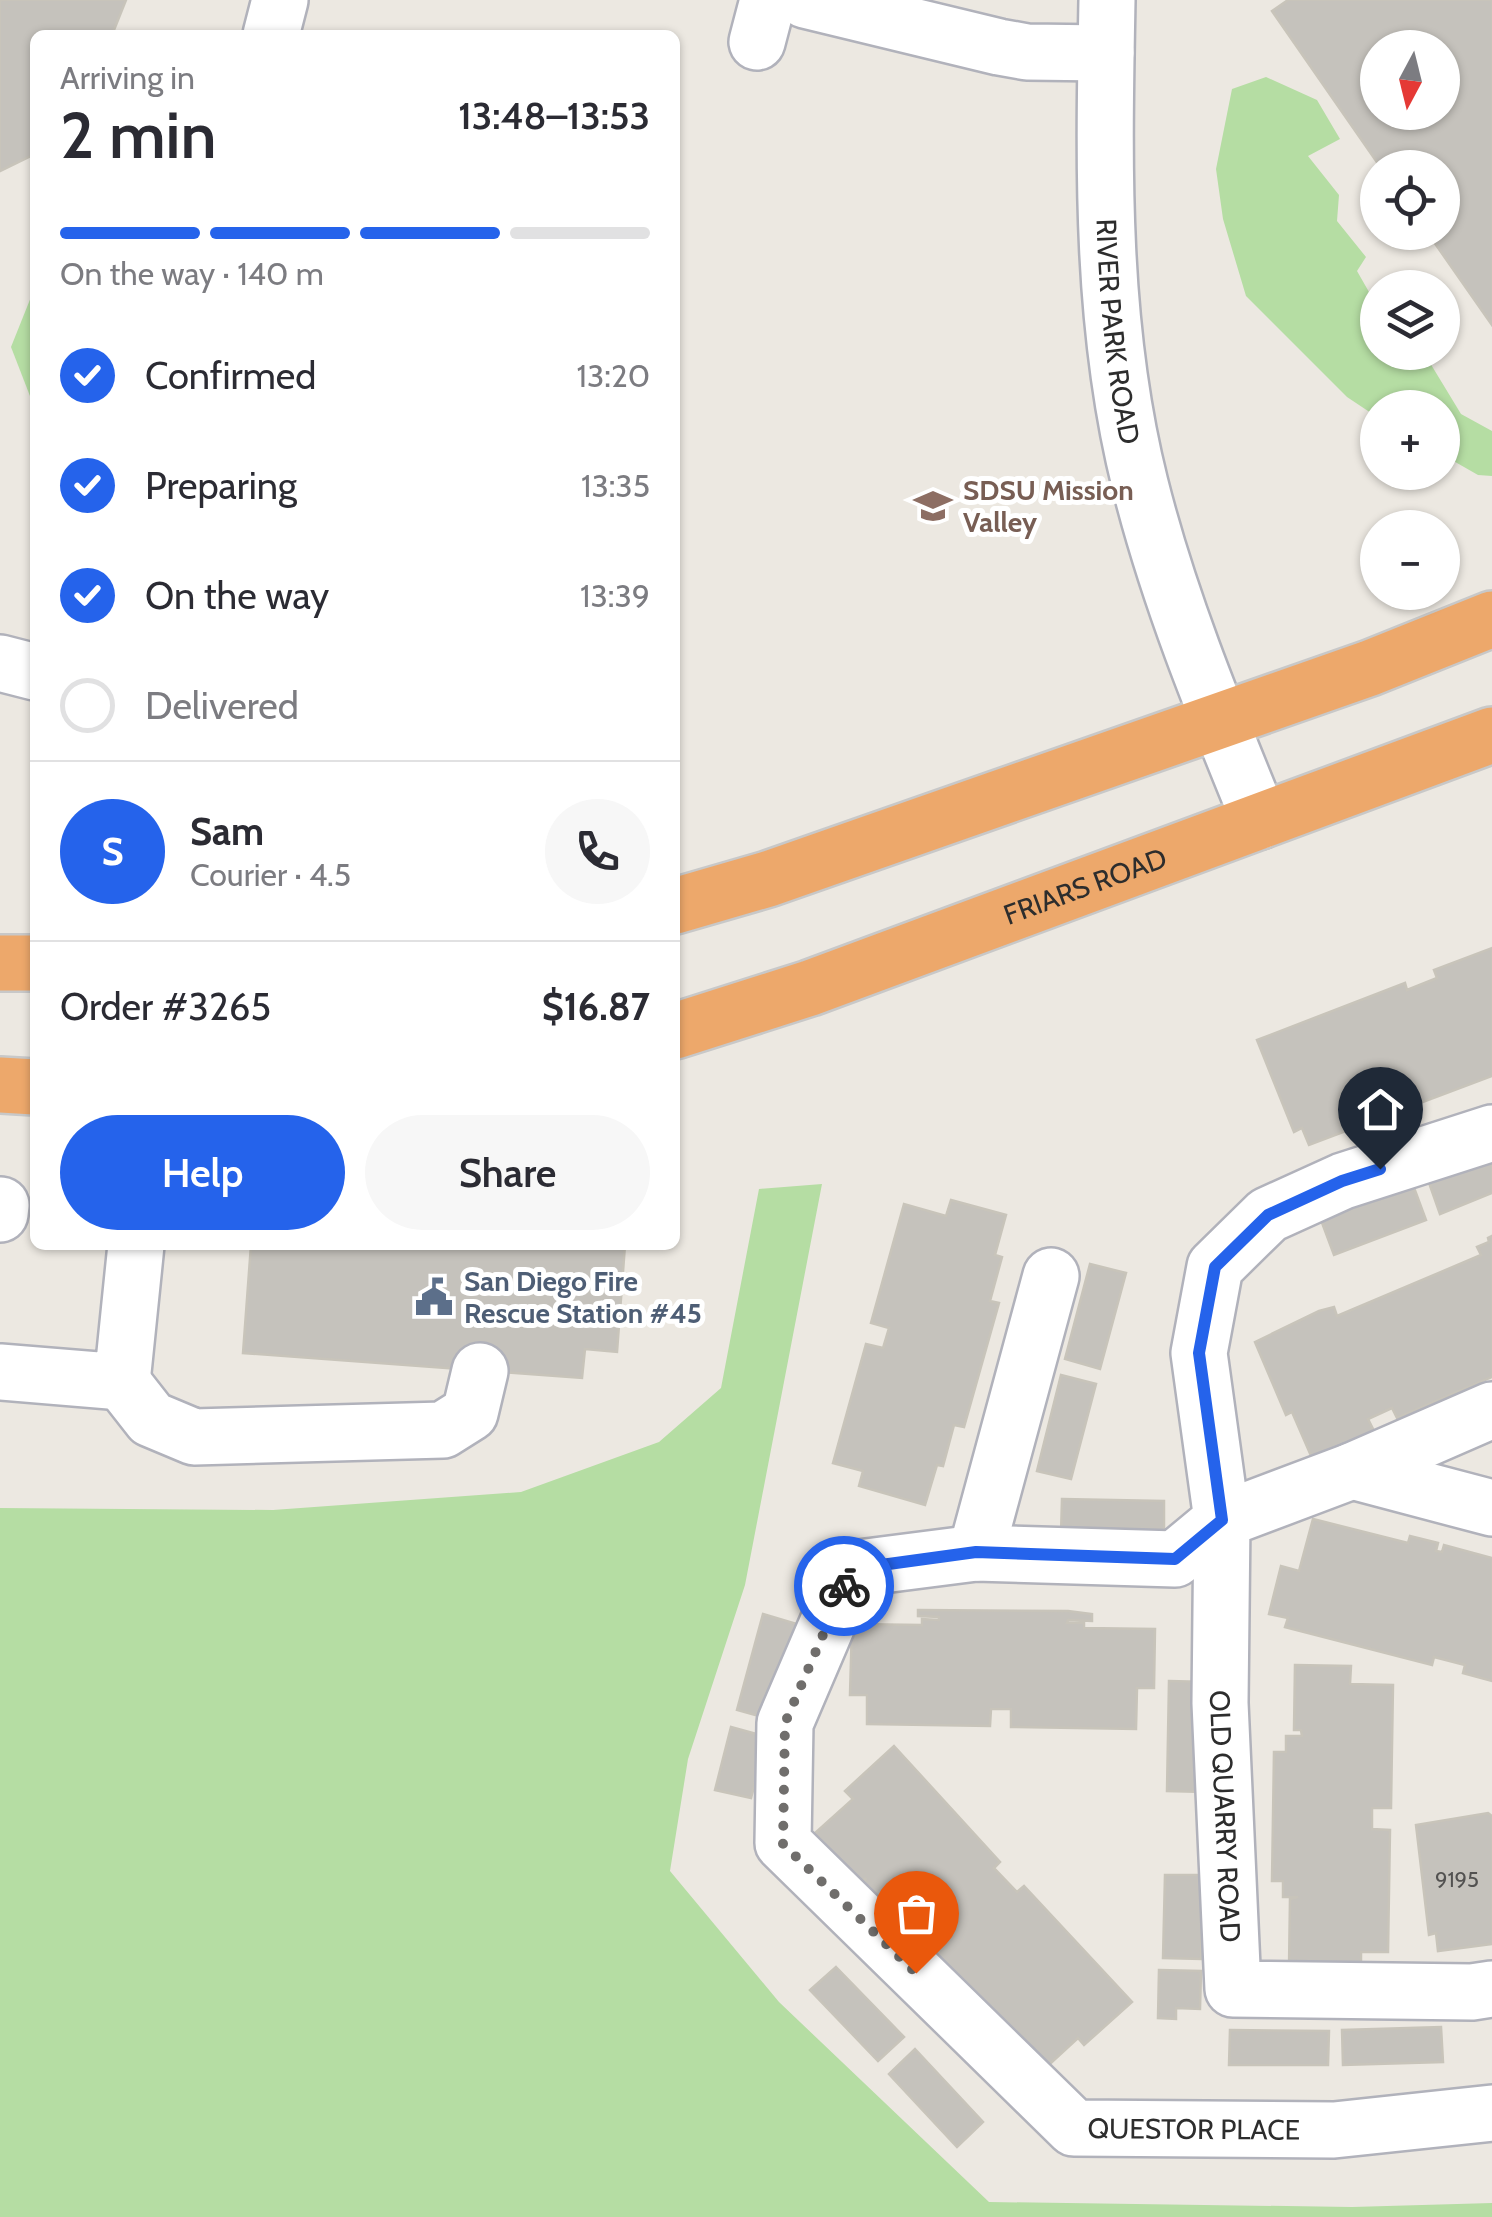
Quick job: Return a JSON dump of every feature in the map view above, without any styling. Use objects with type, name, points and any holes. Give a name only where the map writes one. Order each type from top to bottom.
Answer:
[{"type":"highway","points":[[680,905],[768,879],[1370,668],[1492,620]]},
{"type":"highway","name":"FRIARS ROAD","points":[[680,1029],[810,988],[1492,736]]},
{"type":"highway","points":[[0,963],[30,963]]},
{"type":"highway","points":[[0,1086],[30,1087]]},
{"type":"street","points":[[272,30],[280,0]]},
{"type":"street","points":[[805,0],[1027,52],[1106,54]]},
{"type":"street","name":"RIVER PARK ROAD","points":[[1108,0],[1106,248],[1123,398],[1139,483],[1166,575],[1218,720],[1260,821]]},
{"type":"street","points":[[0,664],[30,671]]},
{"type":"street","points":[[1492,1133],[1342,1181],[1268,1215],[1215,1267],[1199,1353],[1222,1520],[1352,1471],[1492,1410]]},
{"type":"street","points":[[0,1205],[0,1214]]},
{"type":"street","points":[[135,1250],[122,1382],[151,1419],[194,1437],[443,1430],[470,1412],[480,1371]]},
{"type":"street","points":[[976,1552],[1052,1276]]},
{"type":"street","points":[[0,1372],[122,1382]]},
{"type":"street","points":[[1352,1471],[1492,1508]]},
{"type":"street","name":"QUESTOR PLACE","points":[[1222,1520],[1175,1559],[976,1552],[852,1569],[785,1723],[783,1844],[1074,2128],[1334,2130],[1492,2112]]},
{"type":"street","name":"OLD QUARRY ROAD","points":[[1222,1520],[1220,1703],[1232,1989],[1492,1989]]},
{"type":"green space","points":[[1266,77],[1317,100],[1340,139],[1308,156],[1339,195],[1337,221],[1366,257],[1357,271],[1360,370],[1434,370],[1446,390],[1360,390],[1360,406],[1246,296],[1223,219],[1216,169],[1232,89]]},
{"type":"green space","points":[[30,300],[30,396],[11,347]]},
{"type":"green space","points":[[1460,412],[1492,431],[1492,476],[1478,475],[1460,465]]},
{"type":"green space","points":[[822,1184],[745,1585],[688,1759],[670,1871],[779,2002],[989,2202],[1352,2207],[1492,2203],[1492,2217],[0,2217],[0,1508],[273,1510],[521,1492],[659,1442],[721,1388],[759,1189]]},
{"type":"building","points":[[0,0],[126,0],[114,30],[30,30],[30,156],[0,171]]},
{"type":"building","points":[[1288,0],[1492,0],[1492,325],[1460,279],[1460,270],[1454,270],[1440,250],[1460,250],[1460,150],[1369,150],[1272,11]]},
{"type":"building","points":[[1492,948],[1492,1076],[1309,1145],[1302,1128],[1294,1132],[1257,1040],[1405,983],[1407,990],[1437,978],[1434,970]]},
{"type":"building","points":[[1492,1155],[1492,1193],[1440,1214],[1428,1180]]},
{"type":"building","points":[[1413,1185],[1426,1220],[1334,1255],[1321,1220]]},
{"type":"building","points":[[951,1200],[1006,1215],[995,1255],[1002,1257],[990,1301],[999,1303],[964,1427],[954,1425],[943,1466],[937,1465],[925,1505],[859,1486],[863,1471],[833,1463],[866,1344],[883,1348],[889,1328],[871,1323],[904,1204],[946,1216]]},
{"type":"building","points":[[1492,1236],[1492,1377],[1397,1418],[1392,1408],[1368,1419],[1374,1431],[1312,1458],[1292,1412],[1286,1415],[1255,1342],[1319,1311],[1334,1307],[1337,1316],[1481,1255],[1477,1247],[1489,1242]]},
{"type":"building","name":"San Diego Fire Rescue Station #45","points":[[251,1250],[625,1250],[617,1352],[585,1349],[582,1378],[243,1353]]},
{"type":"building","points":[[1090,1264],[1126,1273],[1100,1369],[1065,1359]]},
{"type":"building","points":[[1061,1375],[1096,1384],[1071,1479],[1037,1471]]},
{"type":"building","points":[[1062,1499],[1164,1501],[1164,1537],[1061,1535]]},
{"type":"building","points":[[1313,1519],[1408,1543],[1410,1536],[1438,1543],[1436,1551],[1442,1552],[1444,1545],[1492,1558],[1492,1681],[1463,1673],[1465,1665],[1434,1657],[1432,1665],[1285,1627],[1288,1618],[1269,1614],[1281,1566],[1299,1571]]},
{"type":"building","points":[[918,1610],[1068,1611],[1092,1614],[1092,1621],[1068,1620],[1067,1623],[1084,1623],[1084,1628],[1155,1629],[1154,1688],[1137,1688],[1136,1729],[1011,1727],[1011,1709],[991,1709],[990,1726],[867,1724],[867,1695],[850,1695],[852,1624],[922,1625],[922,1619],[939,1620],[918,1616]]},
{"type":"building","points":[[763,1614],[797,1624],[773,1720],[737,1710]]},
{"type":"building","points":[[1295,1665],[1351,1666],[1350,1684],[1393,1685],[1391,1808],[1372,1808],[1372,1829],[1390,1830],[1388,1952],[1361,1952],[1361,1967],[1289,1967],[1290,1899],[1298,1897],[1283,1897],[1283,1881],[1272,1881],[1274,1752],[1286,1752],[1286,1736],[1302,1736],[1301,1730],[1294,1730]]},
{"type":"building","points":[[1169,1681],[1207,1682],[1204,1792],[1167,1791]]},
{"type":"building","points":[[731,1727],[767,1737],[751,1798],[715,1790]]},
{"type":"building","points":[[894,1746],[1000,1862],[994,1868],[1017,1892],[1024,1886],[1132,2002],[1084,2045],[1078,2038],[1040,2073],[902,1928],[908,1923],[905,1919],[898,1926],[864,1884],[866,1878],[861,1883],[815,1833],[853,1799],[845,1791]]},
{"type":"building","points":[[1488,1813],[1492,1816],[1492,1944],[1438,1951],[1436,1933],[1429,1935],[1416,1825]]},
{"type":"building","points":[[1165,1875],[1203,1875],[1201,1959],[1163,1958]]},
{"type":"building","points":[[836,1967],[904,2037],[878,2061],[810,1990]]},
{"type":"building","points":[[1159,1970],[1201,1971],[1200,2009],[1176,2008],[1176,2019],[1158,2018]]},
{"type":"building","points":[[1441,2027],[1443,2062],[1343,2065],[1342,2030]]},
{"type":"building","points":[[1230,2030],[1329,2031],[1328,2065],[1229,2065]]},
{"type":"building","points":[[915,2049],[983,2122],[957,2147],[889,2074]]},
{"type":"way so far","points":[[844,1586],[785,1723],[783,1844],[916,1973]]},
{"type":"place","name":"SDSU Mission Valley","points":[[933,506]]},
{"type":"place","name":"San Diego Fire Rescue Station #45","points":[[434,1297]]},
{"type":"route","points":[[844,1586],[852,1569],[976,1552],[1175,1559],[1222,1520],[1199,1353],[1215,1267],[1268,1215],[1342,1181],[1380,1169]]}]
